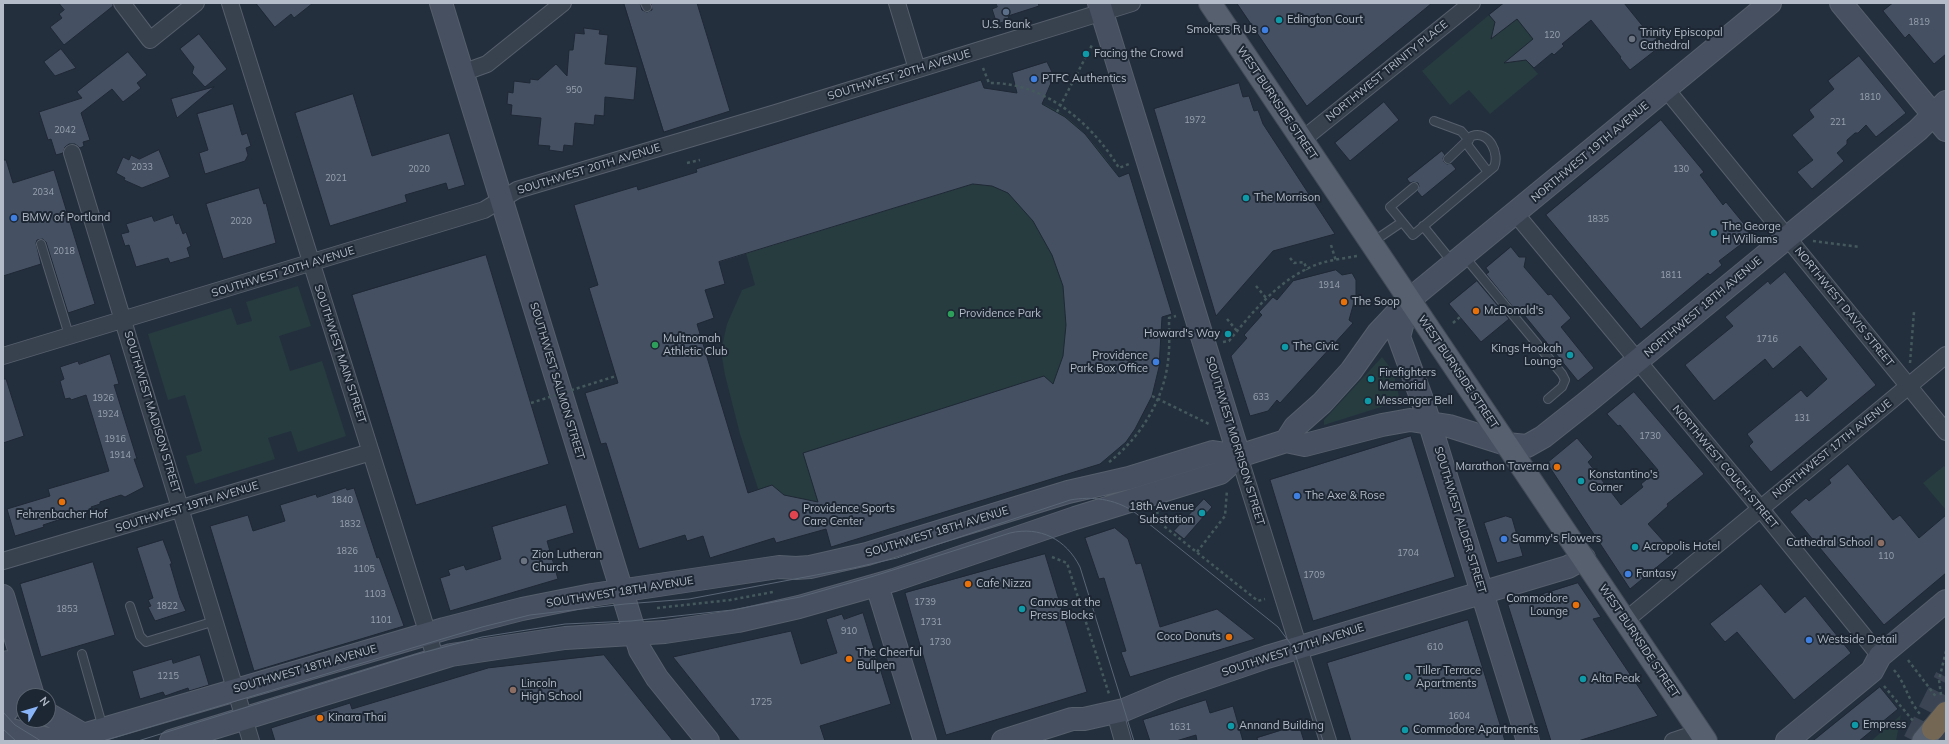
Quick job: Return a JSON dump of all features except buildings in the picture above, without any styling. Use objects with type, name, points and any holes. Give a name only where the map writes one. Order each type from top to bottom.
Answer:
[{"type":"main road","name":"WEST BURNSIDE STREET","points":[[1210,3],[1703,736]]},
{"type":"street","points":[[122,3],[150,40],[196,3]]},
{"type":"street","name":"SOUTHWEST MAIN STREET","points":[[230,3],[436,660]]},
{"type":"street","name":"SOUTHWEST SALMON STREET","points":[[441,3],[635,634],[644,658],[657,678],[708,741]]},
{"type":"street","points":[[462,73],[488,64],[563,3]]},
{"type":"street","points":[[897,3],[917,69]]},
{"type":"street","name":"SOUTHWEST 20TH AVENUE","points":[[3,356],[487,209],[517,190],[917,69],[1100,8],[1132,3]]},
{"type":"street","name":"NORTHWEST TRINITY PLACE","points":[[1302,140],[1472,3]]},
{"type":"street","name":"NORTHWEST 19TH AVENUE","points":[[1409,300],[1770,3]]},
{"type":"street","points":[[1842,3],[1942,115]]},
{"type":"street","name":"SOUTHWEST MORRISON STREET","points":[[1100,8],[1328,741]]},
{"type":"street","name":"NORTHWEST DAVIS STREET","points":[[1666,88],[1946,432]]},
{"type":"street","name":"NORTHWEST 18TH AVENUE","points":[[1506,444],[1520,446],[1532,444],[1552,430],[1918,130],[1942,115]]},
{"type":"street","name":"SOUTHWEST MADISON STREET","points":[[72,153],[251,741]]},
{"type":"street","name":"NORTHWEST COUCH STREET","points":[[1515,213],[1760,508],[1880,656]]},
{"type":"street","points":[[1286,441],[1296,427],[1322,403],[1351,371],[1378,333],[1409,300]]},
{"type":"street","name":"SOUTHWEST ALDER STREET","points":[[1409,300],[1399,337],[1416,380],[1528,741]]},
{"type":"street","name":"NORTHWEST 17TH AVENUE","points":[[1626,620],[1946,355]]},
{"type":"street","name":"SOUTHWEST 18TH AVENUE","points":[[171,741],[244,717],[436,660],[478,650],[551,640],[665,632],[738,621],[799,607],[877,585],[1075,518],[1220,473],[1239,456],[1286,441],[1305,445],[1369,427],[1410,420],[1456,427],[1506,444]]},
{"type":"street","name":"SOUTHWEST 19TH AVENUE","points":[[3,561],[370,452]]},
{"type":"street","name":"SOUTHWEST 18TH AVENUE","points":[[3,728],[45,733],[64,739],[94,732],[427,634],[522,609],[621,591],[779,567],[796,568],[822,565],[867,554],[1068,492],[1129,478],[1213,452],[1239,456]]},
{"type":"street","name":"SOUTHWEST 17TH AVENUE","points":[[1003,741],[1072,719],[1084,719],[1115,713],[1174,689],[1298,648],[1568,567],[1584,558]]},
{"type":"street","points":[[877,585],[925,741]]},
{"type":"street","points":[[3,596],[31,688]]},
{"type":"street","points":[[1787,741],[1872,671],[1880,656],[1946,601]]},
{"type":"street","points":[[3,646],[15,684],[16,694],[10,706],[3,715]]},
{"type":"street","points":[[1115,713],[1123,741]]},
{"type":"street","points":[[56,717],[94,732]]},
{"type":"street","points":[[1673,741],[1703,736]]},
{"type":"lane","points":[[1434,121],[1461,131],[1468,141],[1469,148],[1488,172]]},
{"type":"lane","points":[[1414,187],[1390,207],[1413,235],[1494,167],[1496,162],[1494,147],[1482,136],[1476,135],[1448,159]]},
{"type":"lane","points":[[1373,247],[1402,222]]},
{"type":"lane","points":[[1423,226],[1458,260],[1562,374],[1565,380],[1562,387],[1548,399]]},
{"type":"lane","points":[[41,244],[69,336]]},
{"type":"lane","points":[[130,606],[140,636],[146,642],[214,621]]},
{"type":"lane","points":[[82,654],[94,732]]},
{"type":"path","points":[[1057,112],[1094,41]]},
{"type":"path","points":[[983,68],[989,83],[1002,83],[1016,86],[1060,106],[1077,118],[1094,134],[1110,153],[1119,168],[1130,164]]},
{"type":"path","points":[[687,163],[700,160]]},
{"type":"path","points":[[1787,238],[1860,247]]},
{"type":"path","points":[[1331,245],[1336,261]]},
{"type":"path","points":[[1205,342],[1229,342],[1254,311],[1290,278],[1322,263],[1336,261],[1373,247]]},
{"type":"path","points":[[1290,258],[1294,263],[1304,262],[1308,270]]},
{"type":"path","points":[[1256,286],[1267,299]]},
{"type":"path","points":[[1908,386],[1914,312]]},
{"type":"path","points":[[1105,465],[1130,445],[1142,428],[1157,399],[1164,383],[1168,362],[1169,318],[1177,316]]},
{"type":"path","points":[[1453,323],[1460,317]]},
{"type":"path","points":[[1227,319],[1237,331]]},
{"type":"path","points":[[530,403],[616,376]]},
{"type":"path","points":[[1152,396],[1210,424]]},
{"type":"path","points":[[1197,552],[1225,516],[1227,485]]},
{"type":"path","points":[[1155,507],[1160,523],[1258,601],[1265,598]]},
{"type":"path","points":[[1052,557],[1067,563],[1115,713]]},
{"type":"path","points":[[657,608],[730,600],[776,591]]},
{"type":"path","points":[[1934,725],[1941,692],[1938,686],[1946,651]]},
{"type":"path","points":[[1880,656],[1903,682],[1912,706],[1934,725]]},
{"type":"path","points":[[1908,660],[1934,725]]},
{"type":"path","points":[[1882,682],[1934,725]]},
{"type":"green space","points":[[1489,15],[1495,22],[1494,26],[1498,31],[1502,31],[1517,19],[1533,39],[1526,60],[1538,74],[1490,114],[1469,90],[1450,105],[1422,71]]},
{"type":"green space","name":"Providence Park","points":[[984,88],[1041,103],[1053,108],[1075,124],[1095,144],[1119,177],[1129,173],[1172,314],[1162,317],[1159,360],[1155,380],[1142,417],[1131,434],[1117,450],[1100,464],[831,547],[826,529],[776,543],[740,434],[725,375],[721,351],[727,324],[742,290],[755,285],[746,253]]},
{"type":"green space","points":[[298,286],[311,326],[279,336],[290,371],[322,361],[346,436],[298,452],[291,431],[268,438],[275,459],[195,484],[186,456],[202,451],[185,395],[168,400],[148,334],[231,308],[237,325],[252,321],[246,302]]},
{"type":"green space","points":[[1382,357],[1393,371],[1400,401],[1324,425],[1324,420]]},
{"type":"green space","points":[[1944,466],[1946,468],[1946,510],[1923,483]]},
{"type":"green space","points":[[1901,715],[1896,741],[1871,741]]},
{"type":"tunnel","points":[[1914,741],[1946,677]]},
{"type":"tram line","points":[[103,741],[482,627],[530,615],[625,604],[689,599],[853,568],[897,558],[1070,500],[1086,498],[1111,501],[1133,511],[1278,627],[1293,647],[1323,741]]},
{"type":"tram line","points":[[138,741],[414,655],[482,637],[565,624],[631,621],[732,610],[800,597],[874,576],[1010,533],[1021,531],[1042,533],[1060,542],[1074,557],[1080,567],[1134,741]]},
{"type":"tram line","points":[[3,712],[15,725],[41,741]]},
{"type":"tram line","points":[[3,729],[16,741]]},
{"type":"place","name":"U.S. Bank","points":[[1006,12]]},
{"type":"place","name":"Edington Court","points":[[1279,20]]},
{"type":"place","name":"Smokers R Us","points":[[1265,30]]},
{"type":"place","name":"Trinity Episcopal Cathedral","points":[[1632,39]]},
{"type":"place","name":"Facing the Crowd","points":[[1086,54]]},
{"type":"place","name":"PTFC Authentics","points":[[1034,79]]},
{"type":"place","name":"The Morrison","points":[[1246,198]]},
{"type":"place","name":"BMW of Portland","points":[[14,218]]},
{"type":"place","name":"The George H Williams","points":[[1714,233]]},
{"type":"place","name":"The Soop","points":[[1344,302]]},
{"type":"place","name":"McDonald's","points":[[1476,311]]},
{"type":"place","name":"Providence Park","points":[[951,314]]},
{"type":"place","name":"Howard's Way","points":[[1228,334]]},
{"type":"place","name":"Multnomah Athletic Club","points":[[655,345]]},
{"type":"place","name":"The Civic","points":[[1285,347]]},
{"type":"place","name":"Kings Hookah Lounge","points":[[1570,355]]},
{"type":"place","name":"Providence Park Box Office","points":[[1156,362]]},
{"type":"place","name":"Firefighters Memorial","points":[[1371,379]]},
{"type":"place","name":"Messenger Bell","points":[[1368,401]]},
{"type":"place","name":"Marathon Taverna","points":[[1557,467]]},
{"type":"place","name":"Konstantino's Corner","points":[[1581,481]]},
{"type":"place","name":"The Axe & Rose","points":[[1297,496]]},
{"type":"place","name":"Fehrenbacher Hof","points":[[62,502]]},
{"type":"place","name":"18th Avenue Substation","points":[[1202,513]]},
{"type":"place","name":"Providence Sports Care Center","points":[[794,515]]},
{"type":"place","name":"Sammy's Flowers","points":[[1504,539]]},
{"type":"place","name":"Cathedral School","points":[[1881,543]]},
{"type":"place","name":"Acropolis Hotel","points":[[1635,547]]},
{"type":"place","name":"Zion Lutheran Church","points":[[524,561]]},
{"type":"place","name":"Fantasy","points":[[1628,574]]},
{"type":"place","name":"Cafe Nizza","points":[[968,584]]},
{"type":"place","name":"Commodore Lounge","points":[[1576,605]]},
{"type":"place","name":"Canvas at the Press Blocks","points":[[1022,609]]},
{"type":"place","name":"Coco Donuts","points":[[1229,637]]},
{"type":"place","name":"Westside Detail","points":[[1809,640]]},
{"type":"place","name":"The Cheerful Bullpen","points":[[849,659]]},
{"type":"place","name":"Tiller Terrace Apartments","points":[[1408,677]]},
{"type":"place","name":"Alta Peak","points":[[1583,679]]},
{"type":"place","name":"Lincoln High School","points":[[513,690]]},
{"type":"place","name":"Kinara Thai","points":[[320,718]]},
{"type":"place","name":"Empress","points":[[1855,725]]},
{"type":"place","name":"Annand Building","points":[[1231,726]]},
{"type":"place","name":"Commodore Apartments","points":[[1405,730]]}]
